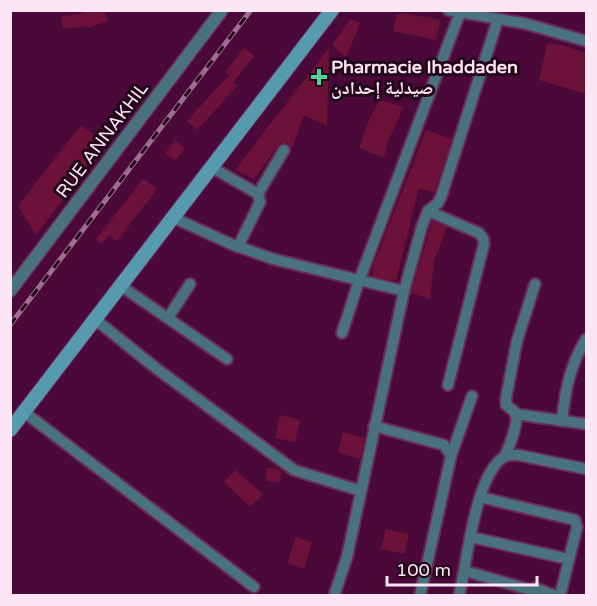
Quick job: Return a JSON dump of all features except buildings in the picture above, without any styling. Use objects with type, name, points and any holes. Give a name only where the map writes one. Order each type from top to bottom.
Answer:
[{"type":"main road","points":[[10,430],[332,10]]},
{"type":"street","name":"RUE ANNAKHIL","points":[[10,291],[222,10]]},
{"type":"street","points":[[448,10],[527,24],[586,41]]},
{"type":"street","points":[[342,333],[359,280],[460,11]]},
{"type":"street","points":[[334,596],[344,570],[404,291],[422,225],[428,211],[438,203],[441,197],[498,19]]},
{"type":"street","points":[[238,247],[260,202],[258,194],[284,150]]},
{"type":"street","points":[[213,168],[258,194]]},
{"type":"street","points":[[428,211],[479,233],[484,244],[448,385]]},
{"type":"street","points":[[174,218],[238,247],[273,259],[404,291]]},
{"type":"street","points":[[168,318],[190,284]]},
{"type":"street","points":[[535,285],[517,340],[506,405],[515,414],[586,424]]},
{"type":"street","points":[[121,286],[227,359]]},
{"type":"street","points":[[96,320],[156,369],[289,466],[303,474],[361,491]]},
{"type":"street","points":[[561,421],[570,374],[586,339]]},
{"type":"street","points":[[420,596],[451,456],[472,396]]},
{"type":"street","points":[[24,412],[254,587]]},
{"type":"street","points":[[459,596],[480,497],[490,472],[505,456],[513,434],[515,414]]},
{"type":"street","points":[[374,426],[444,445],[451,456]]},
{"type":"street","points":[[505,456],[518,455],[586,469]]},
{"type":"street","points":[[465,571],[529,593],[535,588],[558,596],[577,527],[575,519],[480,497]]},
{"type":"street","points":[[471,537],[568,559]]},
{"type":"railway","points":[[10,325],[251,10]]},
{"type":"place","name":"Pharmacie Ihaddaden صيدلية إحدادن","points":[[319,77]]}]
